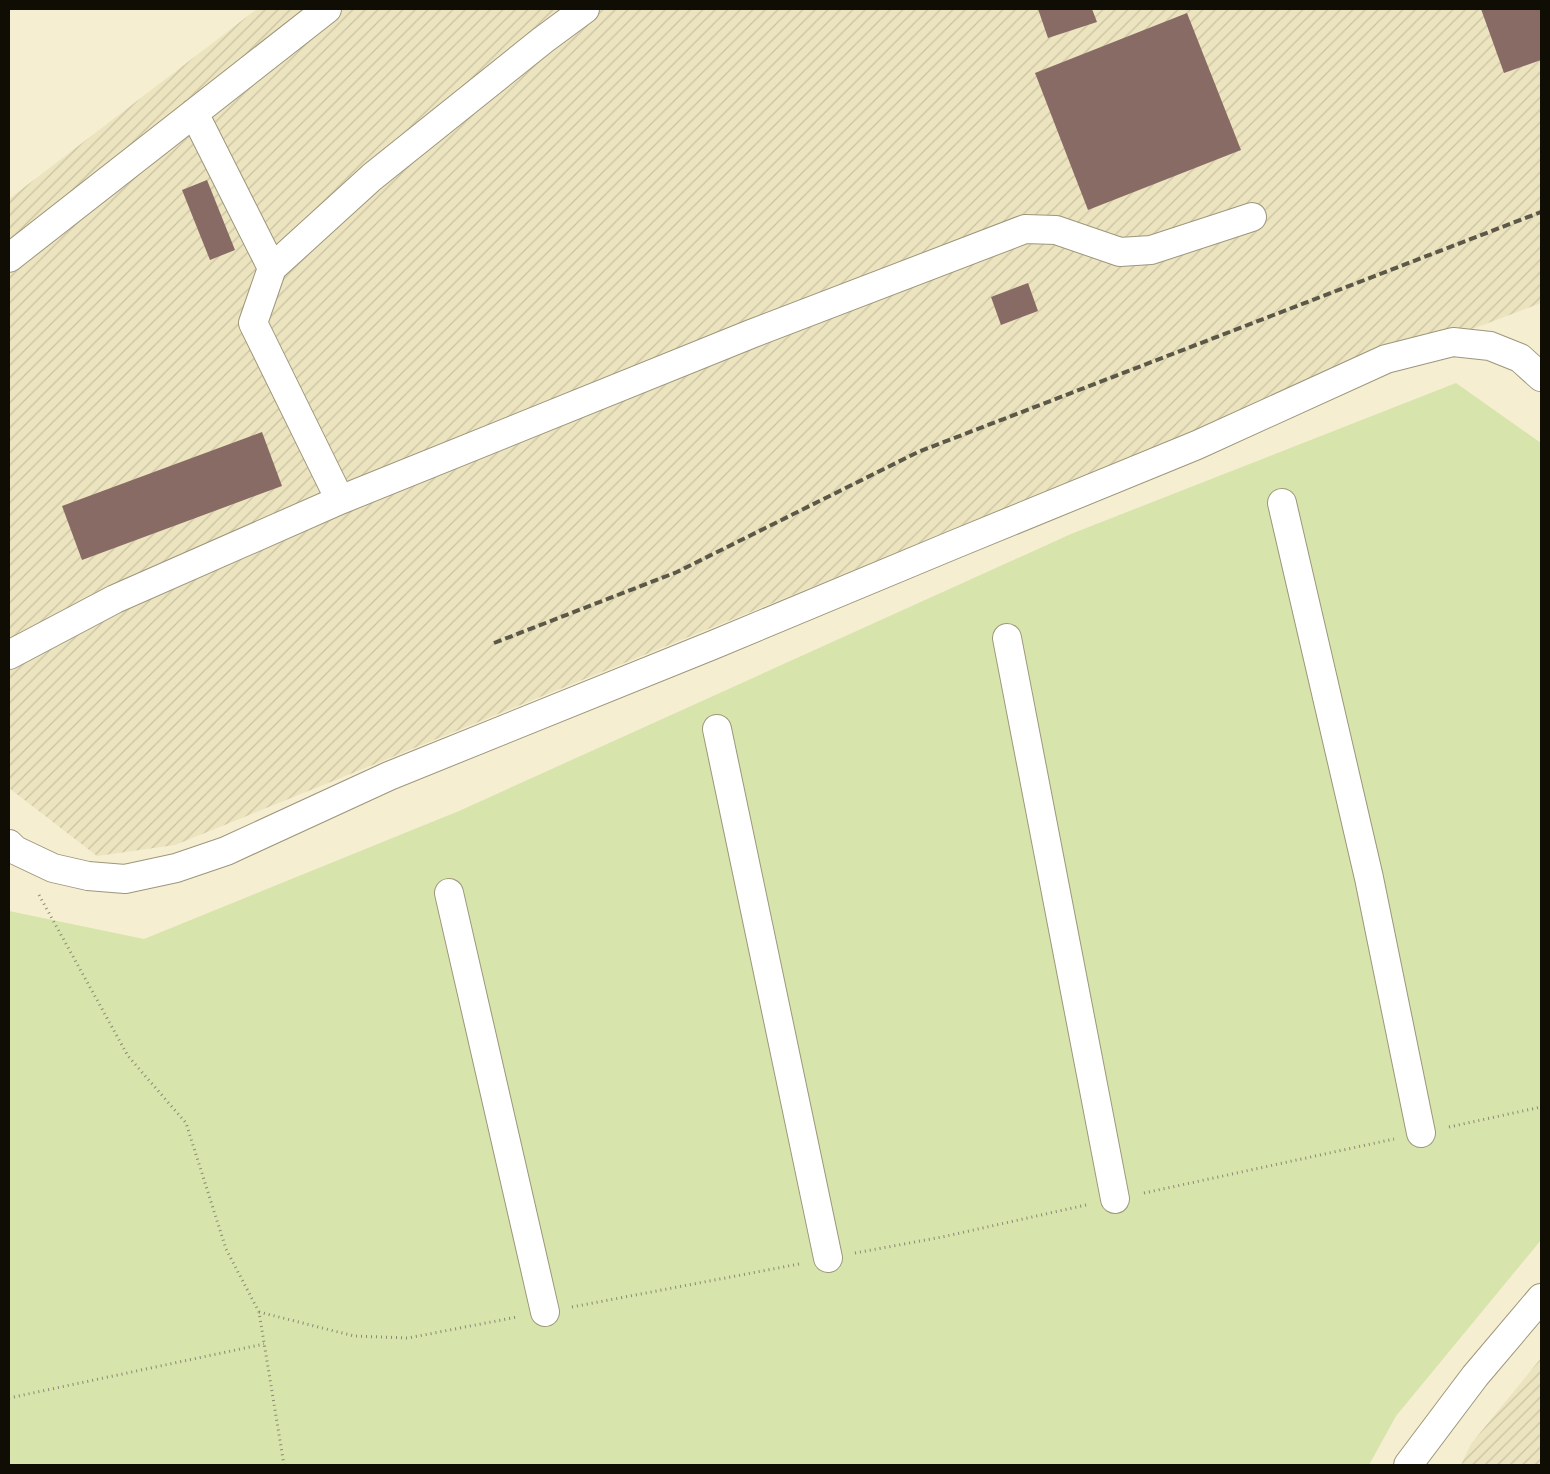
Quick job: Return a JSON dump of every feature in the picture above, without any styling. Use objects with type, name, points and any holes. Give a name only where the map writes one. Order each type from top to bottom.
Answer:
[{"type":"street","points":[[9,258],[327,9]]},
{"type":"street","points":[[340,500],[253,323],[272,268],[372,177],[543,40],[585,9]]},
{"type":"street","points":[[194,113],[272,268]]},
{"type":"street","points":[[9,655],[115,599],[340,500],[750,334],[1025,229],[1056,230],[1120,252],[1143,251],[1252,216]]},
{"type":"street","points":[[9,844],[15,850],[53,868],[88,876],[125,879],[176,868],[226,850],[389,776],[714,645],[953,544],[1197,445],[1386,359],[1453,342],[1490,346],[1520,358],[1541,377]]},
{"type":"street","points":[[1282,504],[1369,878],[1421,1133]]},
{"type":"street","points":[[1007,638],[1115,1199]]},
{"type":"street","points":[[717,729],[828,1258]]},
{"type":"street","points":[[449,893],[545,1312]]},
{"type":"street","points":[[1408,1465],[1475,1376],[1541,1298]]},
{"type":"path","points":[[38,893],[128,1056],[186,1123],[226,1249],[259,1312],[284,1465]]},
{"type":"path","points":[[259,1312],[354,1336],[408,1338],[942,1237],[1541,1107]]},
{"type":"path","points":[[9,1398],[264,1344]]},
{"type":"shaded area","points":[[257,9],[1541,9],[1541,303],[1128,459],[175,845],[97,856],[9,788],[9,199]]},
{"type":"shaded area","points":[[1541,1358],[1541,1465],[1461,1465],[1471,1444]]},
{"type":"green space","points":[[1456,383],[1541,443],[1541,1240],[1396,1416],[1369,1465],[9,1465],[9,911],[144,939],[459,811],[1071,534]]},
{"type":"building","points":[[1038,9],[1092,9],[1097,22],[1048,38]]},
{"type":"building","points":[[1481,9],[1541,9],[1541,60],[1504,73]]},
{"type":"building","points":[[1187,13],[1241,150],[1088,210],[1035,73]]},
{"type":"building","points":[[207,180],[235,250],[210,260],[182,190]]},
{"type":"building","points":[[1028,283],[1038,311],[1001,325],[991,297]]},
{"type":"building","points":[[262,432],[282,486],[82,560],[62,506]]},
{"type":"railway","points":[[494,643],[677,572],[918,452],[1541,212]]}]
